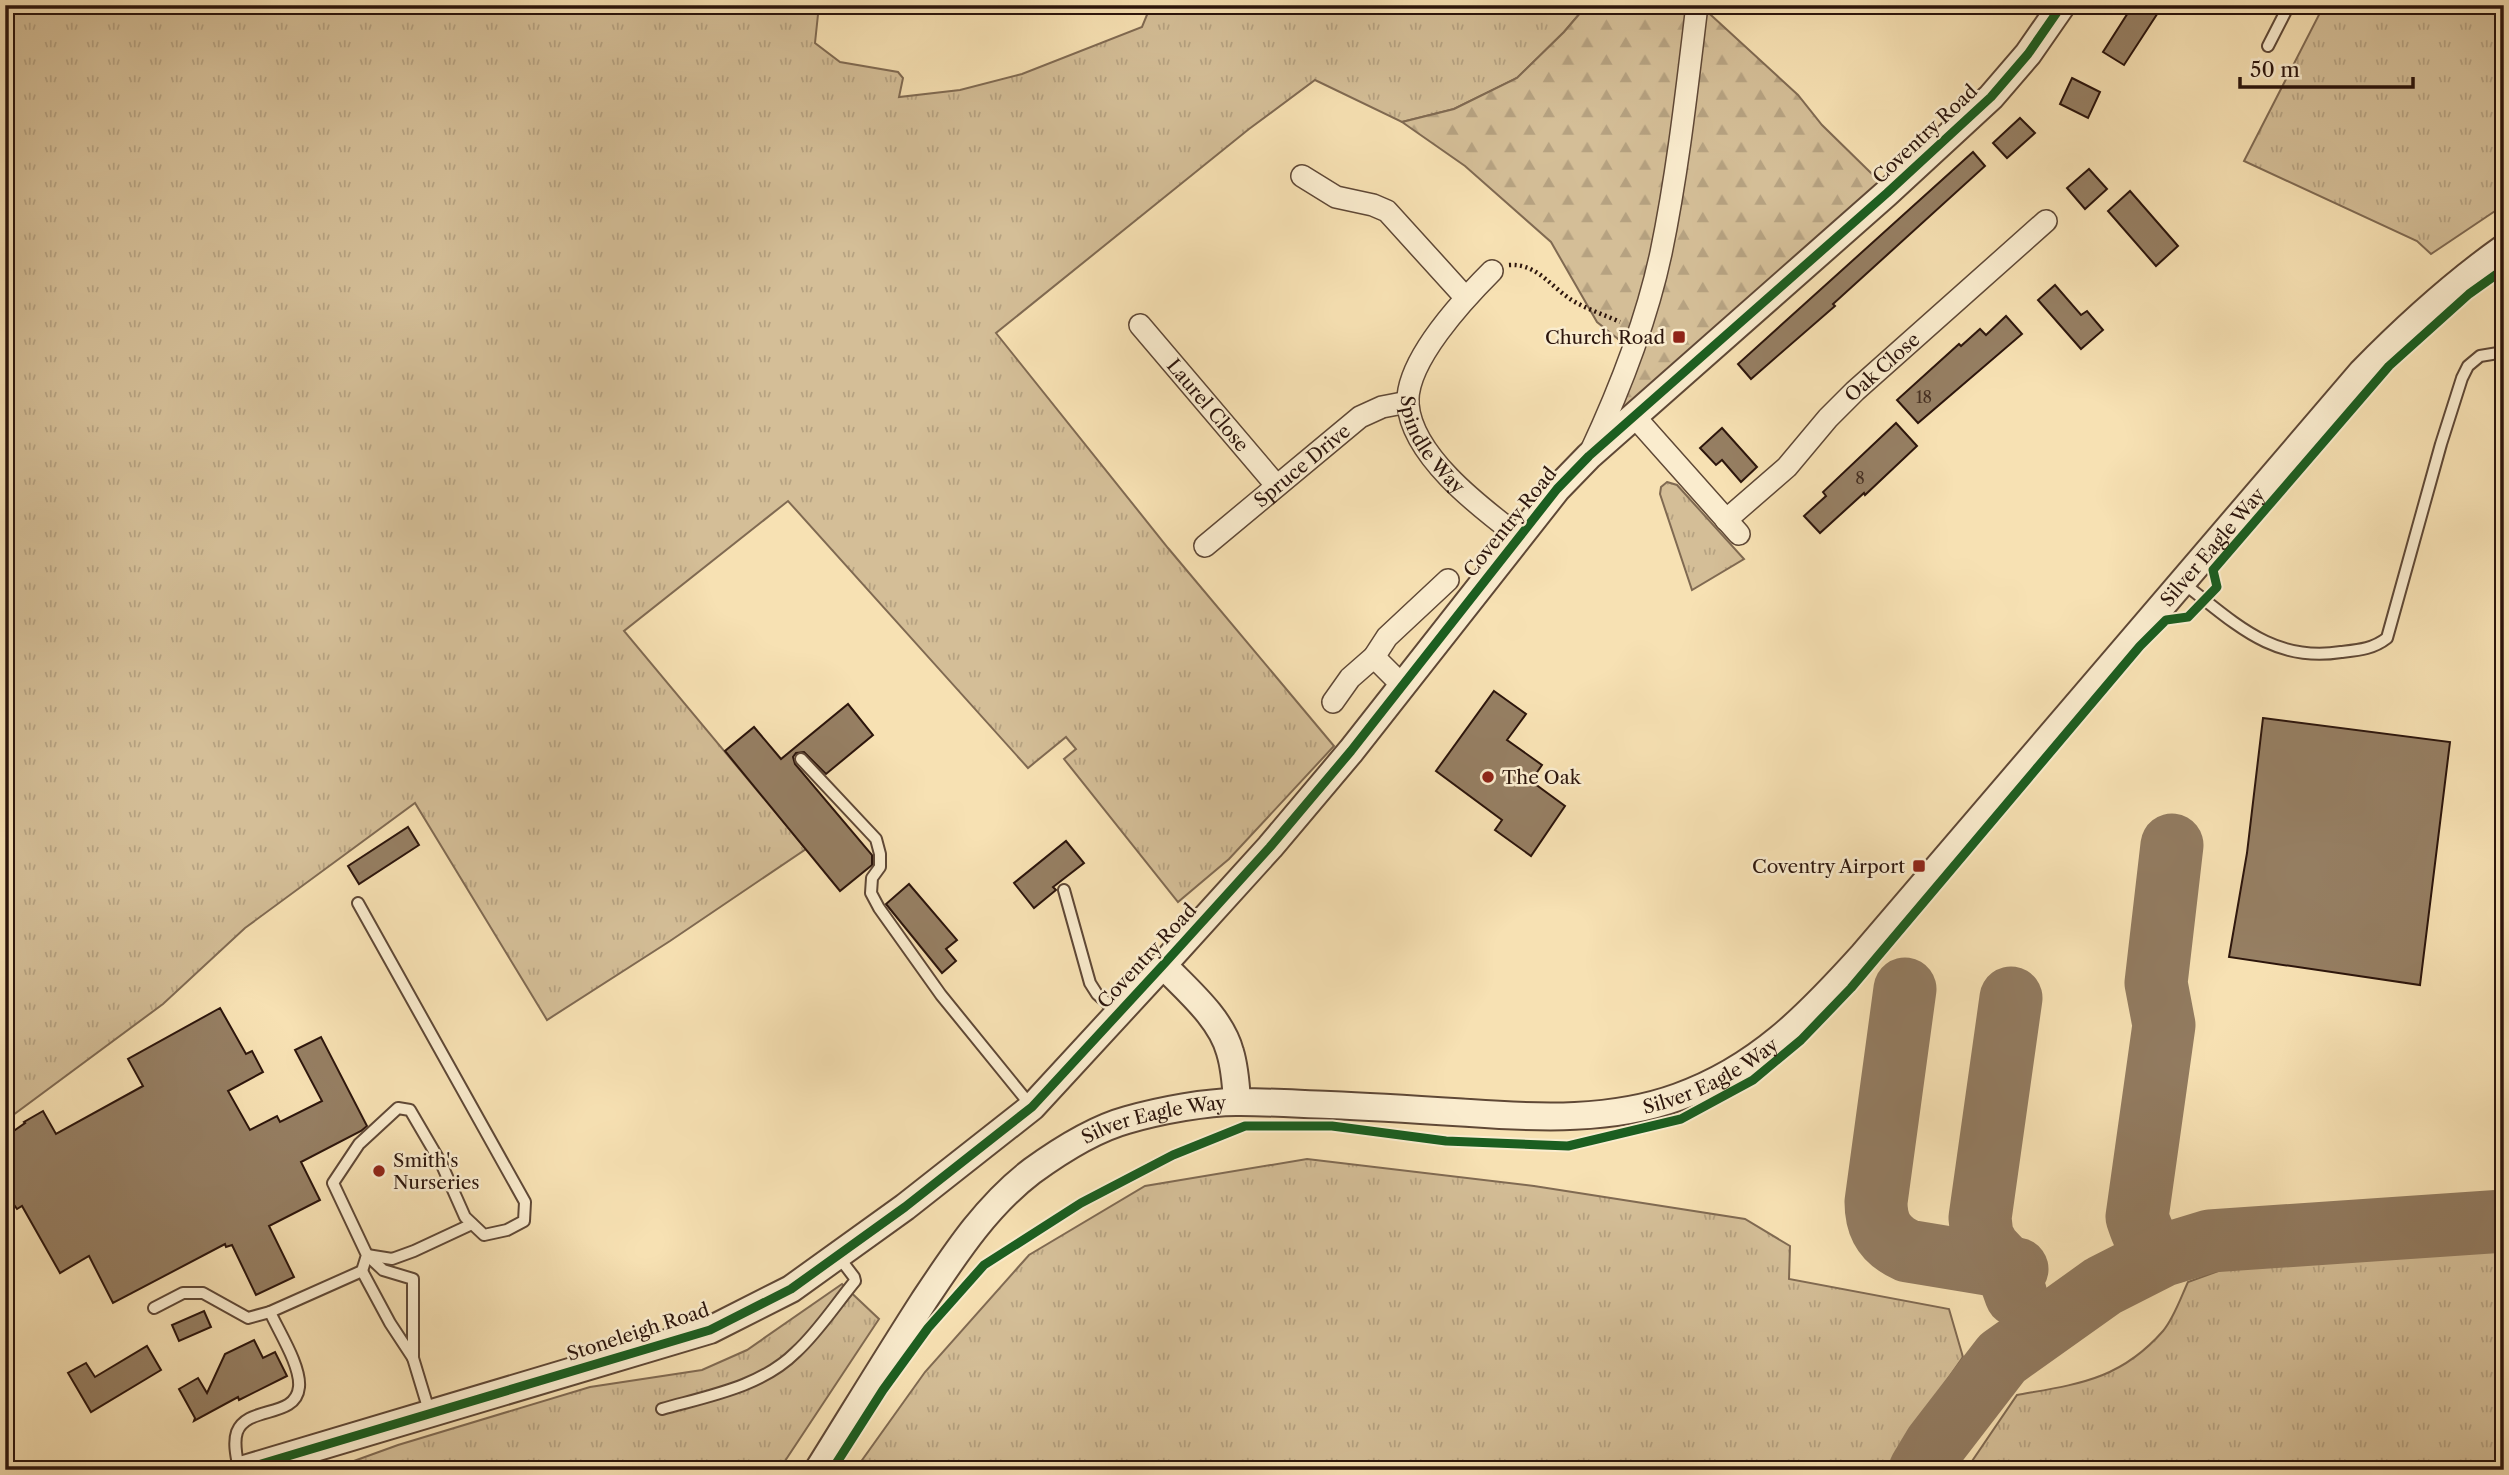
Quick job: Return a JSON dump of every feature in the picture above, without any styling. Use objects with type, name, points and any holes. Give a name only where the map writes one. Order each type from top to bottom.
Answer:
[{"type":"street","points":[[1588,456],[1619,391],[1640,330],[1661,254],[1680,144],[1697,5]]},
{"type":"street","name":"Coventry Road","points":[[1032,1107],[1270,847],[1403,687],[1518,536],[1588,456],[1888,193],[1991,97],[2028,54],[2062,5]]},
{"type":"street","points":[[1301,176],[1336,197],[1387,211],[1465,298]]},
{"type":"street","name":"Oak Close","points":[[1634,416],[1733,527],[1855,391],[2046,221]]},
{"type":"street","name":"Silver Eagle Way","points":[[818,1470],[975,1226],[1002,1197],[1030,1173],[1060,1152],[1126,1120],[1237,1101],[1504,1115],[1569,1116],[1629,1111],[1658,1104],[1710,1084],[1738,1069],[1793,1029],[1835,986],[2361,372],[2402,331],[2465,276],[2504,248]]},
{"type":"street","name":"Spindle Way","points":[[1492,271],[1465,298],[1418,364],[1408,402],[1414,428],[1431,454],[1481,508],[1518,536]]},
{"type":"street","name":"Laurel Close","points":[[1140,325],[1276,485]]},
{"type":"street","name":"Spruce Drive","points":[[1205,546],[1360,416],[1382,407],[1408,402]]},
{"type":"street","points":[[1333,702],[1350,678],[1374,657],[1387,636],[1448,579]]},
{"type":"street","points":[[1374,657],[1403,687]]},
{"type":"street","points":[[1163,965],[1218,1026],[1230,1050],[1237,1101]]},
{"type":"street","name":"Stoneleigh Road","points":[[240,1470],[710,1329],[791,1289],[955,1169],[1032,1107]]},
{"type":"lane","points":[[2268,46],[2289,5]]},
{"type":"lane","points":[[2180,582],[2251,635],[2288,652],[2320,655],[2375,647],[2387,638],[2462,378],[2468,366],[2480,356],[2504,352]]},
{"type":"lane","points":[[801,760],[876,839],[880,867],[872,878],[871,893],[879,908],[941,995],[1032,1107]]},
{"type":"lane","points":[[1064,890],[1090,983],[1097,994],[1118,1013]]},
{"type":"lane","points":[[358,903],[525,1202],[524,1221],[507,1230],[484,1235],[465,1216],[440,1163],[410,1110],[398,1108],[366,1136],[333,1183],[367,1255],[383,1270],[413,1279],[413,1358],[430,1414]]},
{"type":"lane","points":[[367,1255],[392,1259],[472,1224]]},
{"type":"lane","points":[[367,1255],[362,1271],[390,1324],[413,1358]]},
{"type":"lane","points":[[662,1409],[736,1388],[765,1375],[796,1353],[855,1281],[838,1256]]},
{"type":"lane","points":[[153,1308],[183,1293],[203,1293],[248,1318],[270,1312],[362,1271]]},
{"type":"lane","points":[[240,1470],[237,1433],[242,1425],[249,1418],[285,1407],[295,1398],[299,1387],[297,1369],[270,1312]]},
{"type":"path","points":[[1492,271],[1503,265],[1518,264],[1530,268],[1578,304],[1640,330]]},
{"type":"green space","points":[[5,5],[819,5],[815,43],[840,62],[898,72],[903,78],[899,97],[960,90],[1022,74],[1142,27],[1151,5],[1587,5],[1517,78],[1454,109],[1402,122],[1315,80],[1249,129],[996,333],[1168,548],[1334,746],[1229,859],[1178,902],[1064,759],[1076,749],[1066,737],[1028,768],[788,501],[624,631],[806,849],[547,1020],[415,803],[245,928],[163,1004],[5,1121]]},
{"type":"green space","points":[[1587,5],[1700,5],[1798,95],[1822,125],[1871,173],[1887,193],[1589,456],[1633,351],[1597,322],[1551,242],[1465,166],[1402,122],[1454,109],[1517,78]]},
{"type":"green space","points":[[2324,5],[2504,5],[2504,205],[2431,254],[2417,241],[2244,161]]},
{"type":"green space","points":[[1667,482],[1677,485],[1744,559],[1692,590],[1660,494],[1661,487]]},
{"type":"green space","points":[[1307,1159],[1534,1186],[1745,1219],[1790,1246],[1789,1279],[1949,1309],[1963,1357],[1904,1442],[1889,1470],[855,1470],[925,1372],[1029,1255],[1145,1186]]},
{"type":"green space","points":[[2504,1248],[2504,1470],[1966,1470],[2017,1395],[2079,1383],[2114,1370],[2131,1360],[2167,1326],[2188,1282],[2235,1265]]},
{"type":"green space","points":[[842,1284],[879,1319],[779,1470],[329,1470],[398,1445],[590,1387],[702,1370],[747,1350]]},
{"type":"building","points":[[2133,5],[2163,5],[2124,65],[2103,52]]},
{"type":"building","points":[[2072,78],[2100,92],[2088,118],[2060,104]]},
{"type":"building","points":[[2020,118],[2035,133],[2007,158],[1993,143]]},
{"type":"building","points":[[1973,152],[1985,166],[1833,304],[1835,306],[1751,379],[1738,364]]},
{"type":"building","points":[[2089,169],[2107,189],[2085,209],[2067,188]]},
{"type":"building","points":[[2130,191],[2178,246],[2156,266],[2108,211]]},
{"type":"building","points":[[2055,285],[2081,315],[2087,311],[2103,330],[2081,349],[2038,300]]},
{"type":"building","points":[[2006,316],[2022,334],[1918,423],[1897,400],[1959,344],[1961,346],[1980,329],[1986,335]]},
{"type":"building","points":[[1896,423],[1917,446],[1820,533],[1804,516],[1826,496],[1823,492]]},
{"type":"building","points":[[1722,428],[1757,467],[1741,482],[1722,460],[1716,465],[1700,448]]},
{"type":"building","name":"The Oak","points":[[1494,691],[1526,714],[1507,740],[1542,765],[1531,781],[1565,806],[1531,856],[1495,830],[1502,820],[1436,771]]},
{"type":"building","points":[[848,704],[873,735],[826,774],[804,752],[796,753],[793,757],[795,764],[872,855],[872,865],[840,891],[725,751],[754,727],[781,759]]},
{"type":"building","points":[[2263,718],[2450,742],[2420,985],[2229,957],[2247,853]]},
{"type":"building","points":[[408,827],[419,845],[359,884],[348,866]]},
{"type":"building","points":[[1066,841],[1084,863],[1053,887],[1056,890],[1034,908],[1014,883]]},
{"type":"building","points":[[909,884],[957,940],[946,949],[956,961],[942,973],[886,904]]},
{"type":"building","points":[[220,1008],[246,1054],[252,1051],[263,1072],[228,1091],[250,1130],[277,1116],[280,1122],[322,1101],[295,1050],[321,1037],[367,1126],[301,1162],[320,1200],[269,1226],[294,1277],[256,1295],[232,1245],[226,1247],[225,1244],[113,1303],[89,1256],[60,1273],[22,1206],[17,1209],[5,1192],[5,1137],[43,1111],[56,1134],[143,1086],[128,1059]]},
{"type":"building","points":[[204,1311],[211,1327],[179,1341],[172,1325]]},
{"type":"building","points":[[254,1340],[263,1358],[275,1352],[287,1376],[239,1400],[238,1397],[194,1421],[195,1418],[179,1389],[198,1378],[207,1393],[225,1354]]},
{"type":"building","points":[[147,1346],[161,1370],[91,1412],[68,1373],[86,1363],[95,1377]]},
{"type":"taxiway","points":[[2172,845],[2156,983],[2164,1025],[2137,1217],[2142,1231],[2153,1246],[2173,1252]]},
{"type":"taxiway","points":[[1905,989],[1876,1202],[1880,1225],[1893,1242],[1908,1251],[2017,1269]]},
{"type":"taxiway","points":[[2011,998],[1980,1218],[1982,1236],[1989,1249],[2006,1267],[2016,1295]]},
{"type":"taxiway","points":[[1920,1470],[1935,1445],[2002,1358],[2103,1286],[2164,1255],[2210,1241],[2504,1221]]},
{"type":"cycle path","points":[[241,1470],[710,1330],[791,1289],[905,1207],[1032,1107],[1270,847],[1351,751],[1557,489],[1589,456],[1887,193],[1991,97],[2028,54],[2062,5]]},
{"type":"cycle path","points":[[832,1470],[883,1390],[928,1328],[984,1265],[1081,1203],[1173,1155],[1245,1126],[1332,1126],[1446,1141],[1568,1146],[1681,1119],[1753,1080],[1801,1040],[1851,988],[2140,646],[2166,620],[2188,617],[2217,587],[2213,570],[2389,366],[2469,294],[2504,269]]},
{"type":"place","name":"Church Road","points":[[1679,337]]},
{"type":"place","name":"The Oak","points":[[1488,777]]},
{"type":"place","name":"Coventry Airport","points":[[1919,866]]},
{"type":"place","name":"Smith's Nurseries","points":[[379,1171]]}]
